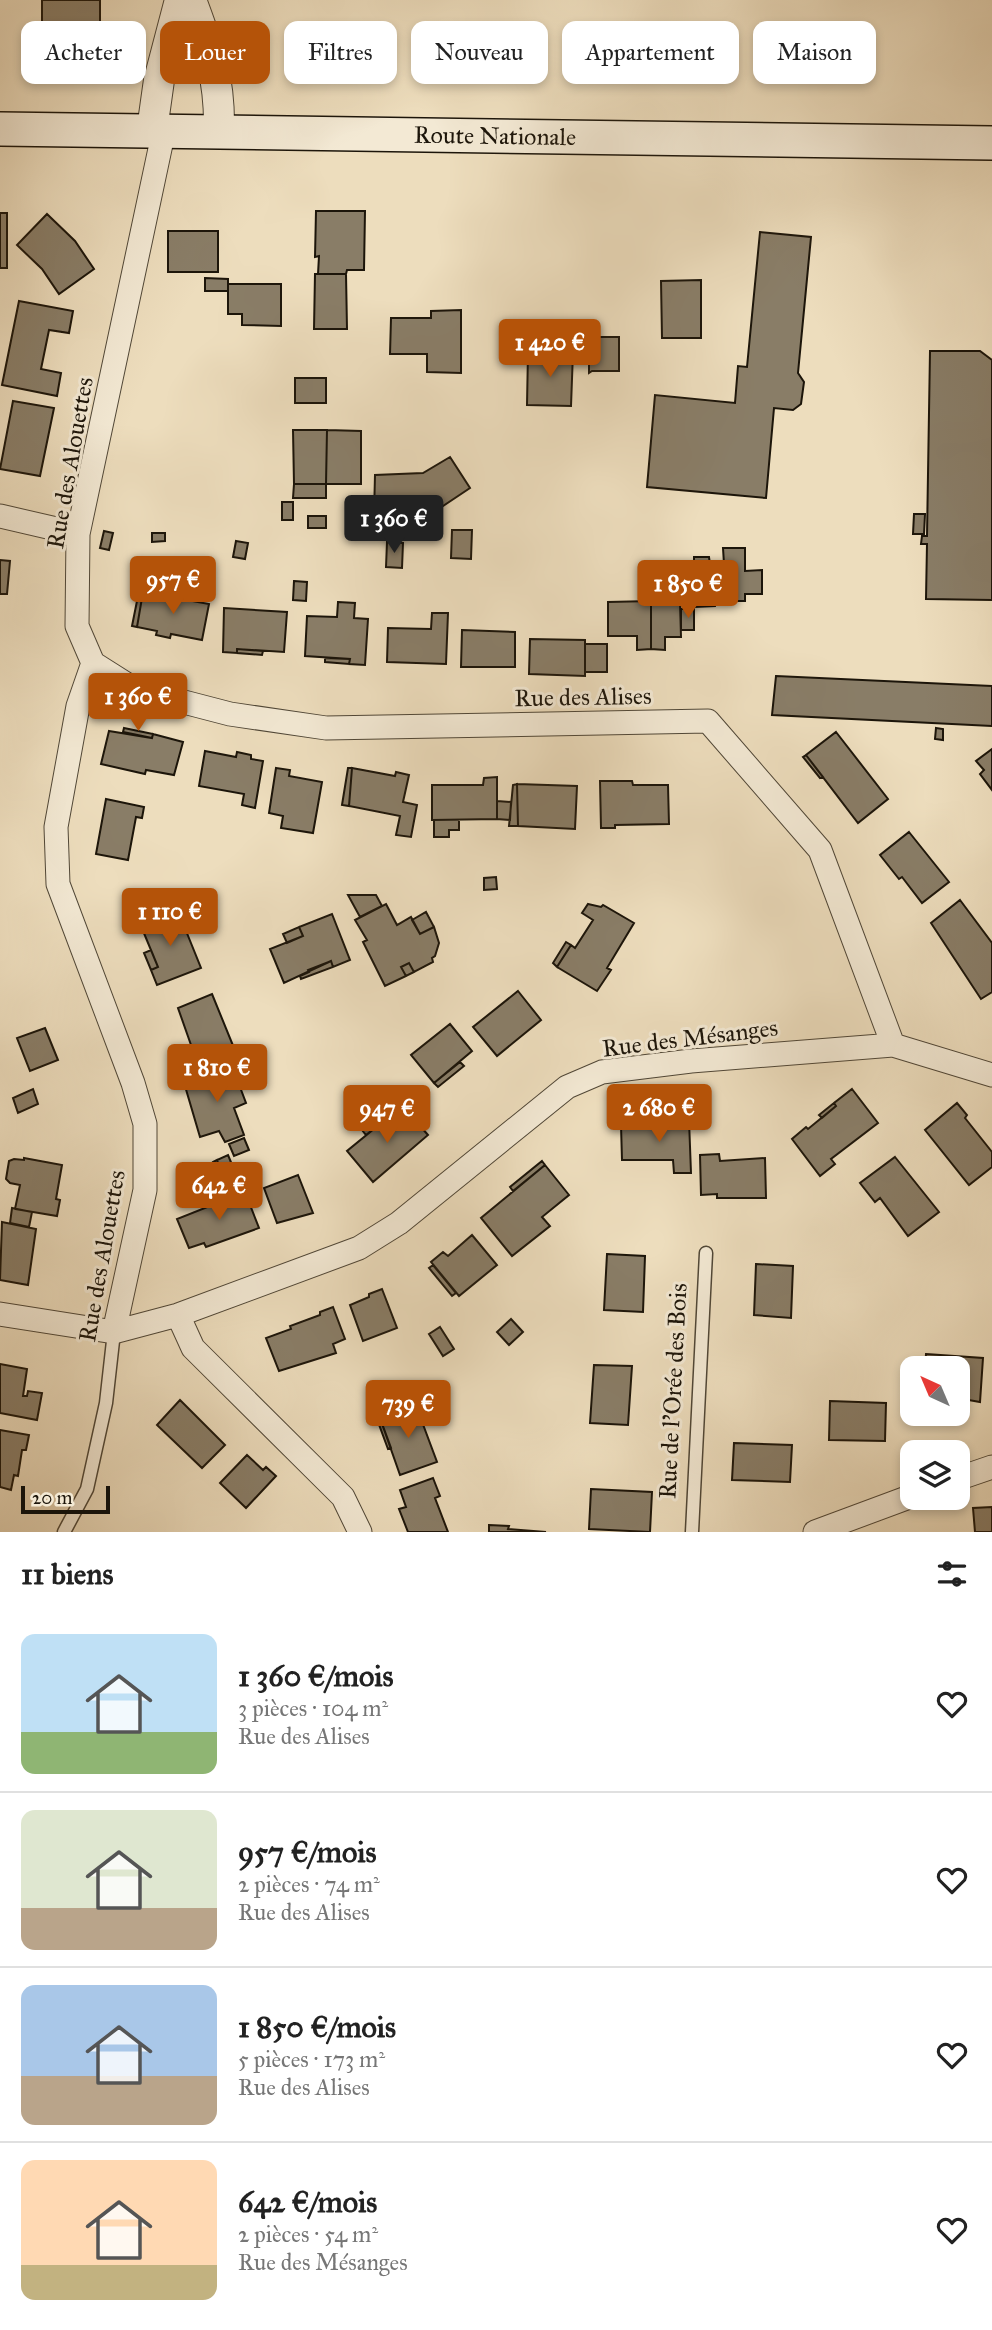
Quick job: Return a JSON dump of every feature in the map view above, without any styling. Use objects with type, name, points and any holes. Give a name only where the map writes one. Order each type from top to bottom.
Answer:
[{"type":"main road","name":"Route Nationale","points":[[0,129],[992,143]]},
{"type":"street","points":[[158,130],[159,80],[180,0]]},
{"type":"street","points":[[191,0],[217,81],[219,130]]},
{"type":"street","name":"Rue des Alouettes","points":[[114,1332],[145,1190],[145,1124],[133,1083],[58,884],[56,827],[78,706],[93,663],[77,626],[78,534],[158,130]]},
{"type":"street","points":[[0,516],[78,534]]},
{"type":"street","name":"Rue des Alises","points":[[93,663],[134,689],[230,714],[326,728],[708,721],[820,850],[893,1045]]},
{"type":"street","name":"Rue des Mésanges","points":[[0,1314],[114,1332],[178,1315],[359,1248],[399,1223],[568,1087],[602,1072],[691,1061],[893,1045],[992,1076]]},
{"type":"street","points":[[178,1315],[193,1348],[343,1497],[360,1532]]},
{"type":"street","points":[[970,1474],[992,1466]]},
{"type":"street","points":[[815,1532],[900,1500]]},
{"type":"lane","name":"Rue de l'Orée des Bois","points":[[692,1532],[706,1252]]},
{"type":"lane","name":"Rue des Alouettes","points":[[64,1532],[87,1489],[106,1403],[114,1332]]},
{"type":"building","points":[[42,0],[100,0],[100,21],[42,21]]},
{"type":"building","points":[[316,211],[365,211],[364,270],[347,270],[346,274],[318,274],[319,256],[315,257]]},
{"type":"building","points":[[0,213],[7,213],[7,268],[0,268]]},
{"type":"building","points":[[47,214],[75,241],[94,269],[59,294],[42,269],[17,245]]},
{"type":"building","points":[[168,231],[218,231],[218,272],[168,272]]},
{"type":"building","points":[[760,232],[811,237],[798,373],[804,382],[801,404],[793,410],[774,408],[766,498],[647,487],[655,395],[735,403],[738,366],[747,367]]},
{"type":"building","points":[[315,274],[346,274],[347,329],[314,329]]},
{"type":"building","points":[[205,278],[228,279],[228,291],[205,291]]},
{"type":"building","points":[[701,280],[701,338],[662,338],[661,281]]},
{"type":"building","points":[[228,284],[281,284],[281,326],[242,325],[242,314],[228,314]]},
{"type":"building","points":[[19,301],[73,311],[69,333],[49,330],[41,369],[61,373],[57,396],[2,385]]},
{"type":"building","points":[[461,310],[461,373],[427,372],[427,354],[390,354],[391,318],[431,318],[431,311]]},
{"type":"building","points":[[589,337],[619,337],[619,371],[589,373]]},
{"type":"building","points":[[930,351],[980,351],[992,360],[992,600],[926,599],[927,544],[921,544],[922,536],[927,536]]},
{"type":"building","points":[[528,352],[573,352],[571,406],[527,405]]},
{"type":"building","points":[[295,378],[326,378],[326,403],[295,403]]},
{"type":"building","points":[[13,401],[54,408],[40,476],[0,469]]},
{"type":"building","points":[[293,430],[327,430],[326,484],[294,484]]},
{"type":"building","points":[[327,430],[361,431],[361,484],[326,484]]},
{"type":"building","points":[[450,457],[470,488],[437,510],[407,511],[406,515],[374,515],[375,475],[423,473]]},
{"type":"building","points":[[294,484],[326,484],[326,498],[293,498]]},
{"type":"building","points":[[282,502],[293,502],[293,520],[282,520]]},
{"type":"building","points":[[914,514],[925,514],[924,534],[913,534]]},
{"type":"building","points":[[308,516],[326,516],[326,528],[308,528]]},
{"type":"building","points":[[452,530],[472,530],[471,559],[451,558]]},
{"type":"building","points":[[104,531],[113,533],[109,550],[100,548]]},
{"type":"building","points":[[152,533],[165,533],[165,541],[152,542]]},
{"type":"building","points":[[236,541],[248,543],[245,559],[233,557]]},
{"type":"building","points":[[387,542],[403,543],[402,568],[386,567]]},
{"type":"building","points":[[723,548],[745,548],[745,571],[762,570],[762,594],[745,594],[745,601],[716,601],[715,606],[695,607],[694,565],[724,564]]},
{"type":"building","points":[[694,557],[709,557],[710,564],[694,565]]},
{"type":"building","points":[[0,560],[10,561],[7,594],[0,594]]},
{"type":"building","points":[[294,581],[307,582],[306,601],[293,600]]},
{"type":"building","points":[[139,591],[143,592],[137,627],[132,626]]},
{"type":"building","points":[[143,592],[209,604],[202,640],[171,634],[170,638],[156,635],[157,631],[137,627]]},
{"type":"building","points":[[651,601],[680,601],[681,637],[665,637],[665,650],[651,649]]},
{"type":"building","points":[[651,601],[651,649],[637,650],[637,636],[608,636],[608,602]]},
{"type":"building","points":[[338,602],[355,603],[354,618],[368,619],[365,665],[349,664],[350,659],[305,656],[307,616],[337,617]]},
{"type":"building","points":[[224,608],[287,612],[284,652],[237,649],[237,653],[223,652]]},
{"type":"building","points":[[681,609],[694,609],[694,630],[681,630]]},
{"type":"building","points":[[432,613],[448,613],[446,664],[387,662],[388,628],[431,629]]},
{"type":"building","points":[[462,630],[515,632],[515,667],[461,667]]},
{"type":"building","points":[[530,639],[585,640],[585,676],[529,674]]},
{"type":"building","points":[[585,644],[607,644],[607,672],[585,672]]},
{"type":"building","points":[[237,649],[263,651],[262,655],[237,653]]},
{"type":"building","points":[[325,658],[350,659],[349,664],[325,662]]},
{"type":"building","points":[[776,676],[992,686],[992,726],[772,715]]},
{"type":"building","points":[[124,728],[153,734],[152,738],[123,732]]},
{"type":"building","points":[[936,728],[943,729],[943,740],[935,739]]},
{"type":"building","points":[[109,731],[152,738],[153,734],[183,742],[174,775],[146,770],[145,774],[101,764]]},
{"type":"building","points":[[836,732],[888,799],[858,823],[806,755]]},
{"type":"building","points":[[992,749],[992,790],[980,774],[984,770],[976,761]]},
{"type":"building","points":[[205,751],[236,757],[237,752],[263,761],[255,808],[242,805],[244,794],[199,786]]},
{"type":"building","points":[[806,755],[823,777],[820,778],[803,757]]},
{"type":"building","points":[[276,768],[290,770],[289,776],[322,782],[313,833],[281,828],[283,816],[269,813]]},
{"type":"building","points":[[348,768],[352,768],[349,806],[342,805]]},
{"type":"building","points":[[352,768],[395,776],[396,772],[409,775],[403,802],[417,805],[411,837],[396,835],[400,816],[349,806]]},
{"type":"building","points":[[497,777],[497,819],[432,820],[432,785],[483,785],[484,778]]},
{"type":"building","points":[[600,781],[668,785],[669,824],[615,825],[615,828],[601,828]]},
{"type":"building","points":[[517,784],[577,786],[575,829],[518,826]]},
{"type":"building","points":[[517,784],[518,826],[509,826],[513,785]]},
{"type":"building","points":[[106,799],[144,807],[142,818],[136,817],[128,860],[96,854]]},
{"type":"building","points":[[497,801],[511,802],[510,820],[497,819]]},
{"type":"building","points":[[434,820],[459,820],[459,830],[449,830],[449,837],[434,837]]},
{"type":"building","points":[[909,832],[949,882],[922,903],[880,855]]},
{"type":"building","points":[[496,877],[497,889],[484,890],[484,878]]},
{"type":"building","points":[[348,895],[376,895],[382,906],[360,917]]},
{"type":"building","points":[[960,900],[992,943],[992,992],[981,999],[931,923]]},
{"type":"building","points":[[386,904],[397,925],[411,917],[420,934],[434,927],[439,943],[432,958],[433,962],[414,972],[409,963],[401,967],[406,976],[385,986],[363,942],[367,940],[355,920]]},
{"type":"building","points":[[588,904],[601,907],[603,905],[634,923],[607,968],[611,970],[597,991],[557,967],[571,945],[575,948],[593,920],[582,913]]},
{"type":"building","points":[[178,911],[201,968],[157,985],[151,970],[158,967],[141,926]]},
{"type":"building","points":[[426,912],[434,927],[420,934],[412,920]]},
{"type":"building","points":[[332,914],[350,960],[333,967],[331,961],[284,983],[270,949],[303,936],[299,927]]},
{"type":"building","points":[[299,927],[303,936],[287,943],[283,934]]},
{"type":"building","points":[[566,942],[571,945],[557,967],[553,963]]},
{"type":"building","points":[[151,950],[158,967],[151,970],[144,953]]},
{"type":"building","points":[[331,961],[333,967],[301,979],[300,976],[309,972],[308,970]]},
{"type":"building","points":[[409,963],[414,972],[406,976],[401,967]]},
{"type":"building","points":[[518,991],[541,1020],[497,1056],[473,1027]]},
{"type":"building","points":[[212,994],[234,1048],[197,1062],[178,1008]]},
{"type":"building","points":[[450,1024],[472,1051],[434,1083],[411,1055]]},
{"type":"building","points":[[45,1028],[58,1060],[30,1071],[17,1038]]},
{"type":"building","points":[[460,1062],[464,1066],[438,1087],[434,1083]]},
{"type":"building","points":[[232,1066],[246,1103],[234,1108],[244,1135],[225,1142],[219,1131],[200,1137],[185,1086]]},
{"type":"building","points":[[33,1089],[38,1104],[18,1113],[13,1098]]},
{"type":"building","points":[[852,1089],[878,1123],[831,1159],[835,1164],[820,1176],[792,1139],[836,1106],[834,1103]]},
{"type":"building","points":[[834,1103],[836,1106],[822,1118],[819,1115]]},
{"type":"building","points":[[957,1103],[967,1115],[965,1118],[992,1152],[992,1167],[969,1185],[925,1130]]},
{"type":"building","points":[[387,1110],[391,1115],[366,1135],[362,1130]]},
{"type":"building","points":[[407,1111],[428,1135],[373,1182],[347,1151],[391,1115],[395,1121]]},
{"type":"building","points":[[672,1120],[689,1120],[691,1173],[674,1173],[673,1160],[622,1160],[621,1125],[672,1123]]},
{"type":"building","points":[[244,1138],[249,1150],[234,1156],[229,1144]]},
{"type":"building","points":[[719,1154],[720,1161],[765,1158],[766,1198],[717,1198],[717,1194],[701,1195],[700,1155]]},
{"type":"building","points":[[228,1155],[235,1172],[223,1177],[217,1160]]},
{"type":"building","points":[[895,1157],[939,1212],[908,1236],[880,1198],[875,1202],[860,1183]]},
{"type":"building","points":[[24,1158],[62,1165],[56,1199],[60,1200],[57,1216],[15,1209],[20,1185],[10,1183],[6,1179],[9,1161]]},
{"type":"building","points":[[217,1160],[223,1177],[219,1179],[213,1162]]},
{"type":"building","points":[[542,1161],[545,1165],[513,1191],[510,1187]]},
{"type":"building","points":[[545,1165],[569,1195],[542,1217],[550,1226],[512,1256],[481,1218]]},
{"type":"building","points":[[298,1175],[313,1213],[277,1223],[264,1188]]},
{"type":"building","points":[[245,1192],[259,1228],[206,1247],[204,1243],[189,1248],[177,1219]]},
{"type":"building","points":[[12,1208],[32,1212],[29,1227],[10,1223]]},
{"type":"building","points":[[2,1222],[36,1229],[28,1285],[0,1280]]},
{"type":"building","points":[[472,1235],[497,1265],[459,1296],[431,1262],[443,1252],[448,1256]]},
{"type":"building","points":[[607,1254],[645,1256],[643,1312],[604,1310]]},
{"type":"building","points":[[756,1264],[793,1266],[791,1318],[754,1315]]},
{"type":"building","points":[[433,1265],[456,1293],[452,1296],[429,1268]]},
{"type":"building","points":[[382,1289],[397,1328],[363,1341],[350,1305]]},
{"type":"building","points":[[333,1307],[345,1339],[333,1344],[336,1353],[279,1371],[266,1338],[291,1329],[290,1326]]},
{"type":"building","points":[[511,1319],[523,1332],[509,1345],[497,1332]]},
{"type":"building","points":[[440,1327],[454,1349],[443,1356],[429,1334]]},
{"type":"building","points":[[970,1357],[983,1358],[980,1402],[970,1400]]},
{"type":"building","points":[[0,1364],[27,1369],[23,1396],[27,1396],[28,1391],[42,1393],[37,1420],[0,1413]]},
{"type":"building","points":[[594,1365],[632,1366],[628,1425],[590,1423]]},
{"type":"building","points":[[180,1400],[225,1445],[202,1468],[157,1425]]},
{"type":"building","points":[[830,1401],[886,1403],[885,1441],[829,1440]]},
{"type":"building","points":[[415,1403],[437,1462],[400,1475],[380,1418]]},
{"type":"building","points":[[380,1418],[391,1448],[388,1449],[377,1419]]},
{"type":"building","points":[[0,1430],[29,1435],[26,1450],[22,1450],[18,1476],[14,1475],[11,1490],[0,1487]]},
{"type":"building","points":[[734,1443],[792,1445],[790,1482],[732,1480]]},
{"type":"building","points":[[247,1455],[263,1470],[266,1467],[276,1476],[246,1508],[220,1483]]},
{"type":"building","points":[[433,1478],[440,1496],[435,1498],[448,1532],[408,1532],[399,1509],[406,1507],[400,1490]]},
{"type":"building","points":[[591,1489],[652,1492],[650,1532],[589,1529]]},
{"type":"building","points":[[992,1507],[992,1532],[975,1532],[973,1508]]},
{"type":"building","points":[[489,1525],[509,1526],[508,1529],[546,1532],[489,1532]]}]
